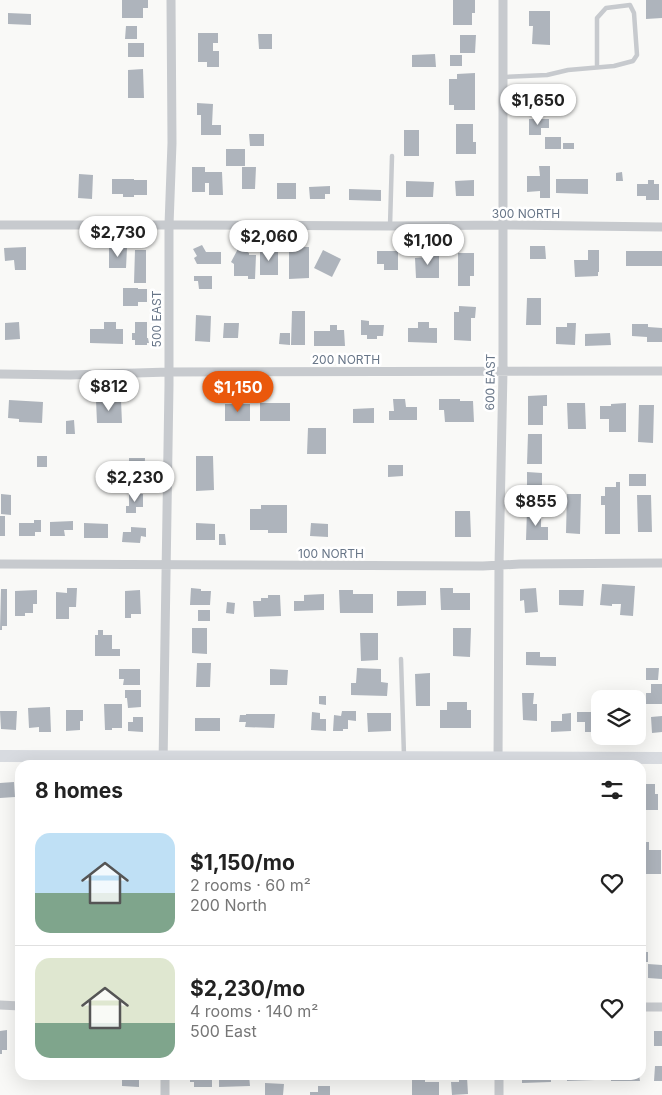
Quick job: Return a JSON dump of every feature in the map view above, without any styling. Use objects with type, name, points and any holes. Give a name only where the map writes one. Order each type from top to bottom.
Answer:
[{"type":"street","name":"500 EAST","points":[[163,760],[169,372],[169,225],[172,143],[171,0]]},
{"type":"street","name":"600 EAST","points":[[498,760],[499,566],[504,371],[502,0]]},
{"type":"street","name":"300 NORTH","points":[[0,225],[503,225],[662,227]]},
{"type":"street","name":"200 NORTH","points":[[0,374],[662,371]]},
{"type":"street","name":"100 NORTH","points":[[0,564],[499,566],[520,564],[662,563]]},
{"type":"street","points":[[0,756],[130,760]]},
{"type":"street","points":[[243,760],[404,758],[467,760]]},
{"type":"street","points":[[553,760],[662,758]]},
{"type":"street","points":[[0,1006],[15,1006]]},
{"type":"street","points":[[646,1007],[662,1007]]},
{"type":"street","points":[[165,1080],[165,1095]]},
{"type":"street","points":[[499,1080],[499,1095]]},
{"type":"lane","points":[[502,78],[614,66],[633,61],[637,54],[634,13],[630,5],[606,8],[597,18],[597,67]]},
{"type":"lane","points":[[390,226],[392,156]]},
{"type":"lane","points":[[401,660],[404,758]]},
{"type":"building","points":[[122,0],[148,0],[148,8],[143,8],[143,18],[122,18]]},
{"type":"building","points":[[453,0],[475,0],[475,13],[472,13],[472,25],[453,25]]},
{"type":"building","points":[[646,0],[662,0],[662,18],[646,19]]},
{"type":"building","points":[[529,11],[550,11],[550,45],[532,44],[533,26],[529,26]]},
{"type":"building","points":[[8,13],[31,14],[31,25],[8,24]]},
{"type":"building","points":[[126,26],[137,26],[137,39],[125,39]]},
{"type":"building","points":[[198,33],[218,33],[218,43],[213,43],[213,51],[219,51],[219,67],[207,67],[207,62],[198,62]]},
{"type":"building","points":[[258,34],[272,34],[272,49],[259,49]]},
{"type":"building","points":[[460,35],[476,35],[475,53],[460,53]]},
{"type":"building","points":[[128,43],[144,43],[144,57],[128,57]]},
{"type":"building","points":[[435,54],[436,67],[412,67],[412,55]]},
{"type":"building","points":[[450,55],[462,55],[462,66],[450,66]]},
{"type":"building","points":[[143,69],[144,98],[128,98],[128,70]]},
{"type":"building","points":[[475,73],[475,110],[454,110],[454,105],[449,105],[449,79],[457,79],[457,74]]},
{"type":"building","points":[[529,84],[541,84],[541,101],[529,101]]},
{"type":"building","points":[[197,103],[213,104],[212,125],[221,125],[221,135],[201,135],[201,115],[197,115]]},
{"type":"building","points":[[529,119],[549,119],[549,128],[541,128],[541,135],[529,135]]},
{"type":"building","points":[[456,124],[473,124],[473,142],[476,142],[476,154],[456,154]]},
{"type":"building","points":[[404,130],[419,130],[419,156],[404,156]]},
{"type":"building","points":[[249,134],[264,134],[264,146],[250,146]]},
{"type":"building","points":[[545,137],[561,137],[561,149],[545,149]]},
{"type":"building","points":[[563,143],[574,143],[574,149],[563,149]]},
{"type":"building","points":[[226,149],[245,149],[245,166],[226,166]]},
{"type":"building","points":[[539,166],[550,166],[550,198],[540,198],[540,191],[527,192],[527,176],[540,176]]},
{"type":"building","points":[[192,167],[205,167],[205,172],[222,172],[223,195],[209,195],[209,183],[205,183],[205,192],[192,192]]},
{"type":"building","points":[[242,167],[256,167],[255,189],[242,189]]},
{"type":"building","points":[[622,172],[623,181],[616,181],[616,173]]},
{"type":"building","points":[[79,174],[93,175],[92,199],[78,198]]},
{"type":"building","points":[[112,179],[147,180],[147,195],[123,197],[123,194],[112,194]]},
{"type":"building","points":[[556,179],[588,179],[588,194],[556,193]]},
{"type":"building","points":[[474,180],[474,196],[456,196],[455,181]]},
{"type":"building","points":[[648,180],[654,180],[654,184],[659,184],[659,200],[646,200],[646,196],[637,196],[637,184],[648,184]]},
{"type":"building","points":[[406,181],[434,182],[433,197],[406,197]]},
{"type":"building","points":[[277,183],[296,183],[296,199],[277,199]]},
{"type":"building","points":[[330,186],[330,194],[325,194],[325,199],[310,199],[309,187]]},
{"type":"building","points":[[349,189],[381,190],[381,201],[349,200]]},
{"type":"building","points":[[202,245],[206,252],[221,252],[221,264],[197,264],[194,258],[197,256],[193,249]]},
{"type":"building","points":[[530,246],[545,246],[546,259],[530,259]]},
{"type":"building","points":[[26,247],[26,270],[15,270],[14,260],[5,261],[4,248]]},
{"type":"building","points":[[239,247],[249,253],[249,255],[256,255],[255,279],[248,279],[248,276],[234,276],[234,264],[231,262]]},
{"type":"building","points":[[267,247],[278,247],[278,275],[260,275],[260,250],[267,250]]},
{"type":"building","points":[[289,247],[309,247],[309,278],[289,279]]},
{"type":"building","points":[[109,248],[127,248],[126,268],[109,268]]},
{"type":"building","points":[[135,250],[146,250],[146,283],[134,283]]},
{"type":"building","points":[[323,250],[341,259],[332,277],[314,268]]},
{"type":"building","points":[[588,250],[599,250],[598,276],[575,277],[574,260],[588,260]]},
{"type":"building","points":[[377,251],[398,251],[398,270],[384,270],[384,264],[377,264]]},
{"type":"building","points":[[427,251],[439,251],[439,278],[416,278],[415,258],[427,257]]},
{"type":"building","points":[[626,251],[662,251],[662,266],[626,266]]},
{"type":"building","points":[[458,253],[474,253],[474,276],[470,276],[470,286],[458,286]]},
{"type":"building","points":[[194,276],[212,276],[212,289],[199,289],[198,281],[194,281]]},
{"type":"building","points":[[123,288],[147,289],[147,302],[138,302],[138,306],[123,306]]},
{"type":"building","points":[[527,298],[541,298],[541,325],[526,325]]},
{"type":"building","points":[[459,306],[476,307],[475,318],[471,318],[471,341],[454,340],[454,312],[459,312]]},
{"type":"building","points":[[292,311],[305,311],[305,345],[291,345]]},
{"type":"building","points":[[196,315],[211,316],[210,342],[195,341]]},
{"type":"building","points":[[361,320],[369,321],[369,325],[384,325],[383,336],[377,336],[377,339],[367,339],[367,335],[361,335]]},
{"type":"building","points":[[19,322],[20,339],[5,340],[5,323]]},
{"type":"building","points":[[104,322],[116,322],[116,329],[123,329],[123,344],[90,343],[90,329],[104,329]]},
{"type":"building","points":[[135,322],[147,322],[147,338],[149,343],[147,345],[135,345],[135,340],[132,340],[132,333],[135,333]]},
{"type":"building","points":[[418,322],[429,322],[429,328],[437,328],[437,343],[408,342],[408,328],[418,328]]},
{"type":"building","points":[[224,323],[239,323],[238,338],[223,338]]},
{"type":"building","points":[[567,323],[576,323],[575,345],[556,344],[556,327],[567,327]]},
{"type":"building","points":[[632,324],[648,324],[648,327],[662,328],[662,342],[647,342],[647,337],[632,336]]},
{"type":"building","points":[[330,325],[337,325],[337,330],[344,330],[345,346],[314,346],[314,331],[330,331]]},
{"type":"building","points":[[280,333],[290,333],[290,345],[279,344]]},
{"type":"building","points":[[610,333],[611,345],[585,346],[585,334]]},
{"type":"building","points":[[547,395],[547,406],[543,406],[543,425],[528,425],[528,396]]},
{"type":"building","points":[[393,399],[405,399],[406,407],[417,407],[417,420],[389,420],[389,411],[394,411]]},
{"type":"building","points":[[439,399],[473,401],[474,422],[445,422],[444,410],[439,410]]},
{"type":"building","points":[[9,400],[43,402],[42,423],[19,422],[19,419],[8,418]]},
{"type":"building","points":[[96,400],[121,400],[122,423],[97,423]]},
{"type":"building","points":[[260,403],[290,403],[290,421],[260,421]]},
{"type":"building","points":[[567,403],[585,403],[586,429],[568,429]]},
{"type":"building","points":[[626,403],[626,432],[609,432],[609,419],[600,419],[600,406]]},
{"type":"building","points":[[225,404],[250,404],[250,421],[225,421]]},
{"type":"building","points":[[639,405],[654,405],[653,443],[638,442]]},
{"type":"building","points":[[374,408],[374,423],[353,423],[353,409]]},
{"type":"building","points":[[74,420],[75,434],[66,434],[66,421]]},
{"type":"building","points":[[308,428],[326,428],[326,454],[307,454]]},
{"type":"building","points":[[528,434],[542,434],[542,464],[527,464]]},
{"type":"building","points":[[37,456],[47,456],[47,467],[37,467]]},
{"type":"building","points":[[196,456],[213,456],[214,490],[196,491]]},
{"type":"building","points":[[129,458],[145,458],[144,482],[129,482]]},
{"type":"building","points":[[388,465],[403,465],[403,476],[388,477]]},
{"type":"building","points":[[527,472],[542,473],[542,493],[546,493],[546,502],[527,502]]},
{"type":"building","points":[[629,474],[646,474],[646,486],[629,486]]},
{"type":"building","points":[[616,482],[620,482],[620,534],[605,534],[605,505],[601,505],[601,496],[605,496],[605,487],[616,487]]},
{"type":"building","points":[[129,493],[143,494],[143,507],[136,507],[136,513],[126,513],[126,506],[129,506]]},
{"type":"building","points":[[1,494],[11,495],[11,515],[1,514]]},
{"type":"building","points":[[567,494],[581,494],[580,534],[566,533]]},
{"type":"building","points":[[637,495],[651,495],[652,532],[638,532]]},
{"type":"building","points":[[261,505],[287,505],[287,533],[268,533],[268,530],[250,530],[250,509],[261,509]]},
{"type":"building","points":[[527,510],[541,511],[541,527],[548,527],[548,540],[526,540]]},
{"type":"building","points":[[455,511],[470,511],[471,537],[455,537]]},
{"type":"building","points":[[0,516],[5,516],[5,536],[0,536]]},
{"type":"building","points":[[34,520],[41,520],[41,532],[35,532],[35,536],[19,536],[19,523],[34,523]]},
{"type":"building","points":[[73,521],[73,530],[64,530],[65,536],[50,536],[50,522]]},
{"type":"building","points":[[84,523],[108,524],[108,538],[84,538]]},
{"type":"building","points":[[196,523],[215,524],[215,540],[196,540]]},
{"type":"building","points":[[311,523],[328,524],[328,537],[310,536]]},
{"type":"building","points":[[131,527],[146,528],[146,537],[141,536],[140,543],[122,542],[123,532],[131,532]]},
{"type":"building","points":[[219,534],[225,534],[226,545],[219,545]]},
{"type":"building","points":[[602,584],[635,586],[633,616],[620,615],[621,604],[612,604],[612,606],[600,605]]},
{"type":"building","points":[[67,588],[77,588],[76,607],[69,607],[69,619],[56,619],[56,592],[67,593]]},
{"type":"building","points":[[191,588],[211,591],[210,605],[190,605]]},
{"type":"building","points":[[440,588],[453,588],[453,593],[470,593],[470,610],[441,610]]},
{"type":"building","points":[[536,588],[538,612],[525,613],[524,600],[520,601],[520,589]]},
{"type":"building","points":[[1,589],[7,589],[7,626],[2,626],[2,630],[0,630]]},
{"type":"building","points":[[37,590],[37,604],[33,604],[33,613],[25,613],[25,616],[15,616],[15,591]]},
{"type":"building","points":[[140,590],[141,614],[131,614],[131,618],[125,618],[125,591]]},
{"type":"building","points":[[339,590],[353,590],[353,594],[373,594],[373,613],[340,613]]},
{"type":"building","points":[[559,590],[584,590],[583,606],[559,605]]},
{"type":"building","points":[[397,591],[426,591],[426,605],[397,606]]},
{"type":"building","points":[[324,594],[324,610],[294,611],[294,601],[304,601],[304,595]]},
{"type":"building","points":[[268,595],[280,595],[281,616],[254,617],[253,601],[261,601],[261,598],[268,598]]},
{"type":"building","points":[[227,602],[235,603],[234,614],[226,613]]},
{"type":"building","points":[[198,610],[210,610],[210,621],[198,621]]},
{"type":"building","points":[[192,628],[207,628],[207,654],[192,653]]},
{"type":"building","points":[[453,628],[471,628],[470,657],[453,656]]},
{"type":"building","points":[[98,630],[103,630],[103,635],[112,635],[112,649],[120,649],[120,656],[95,656],[95,635],[98,635]]},
{"type":"building","points":[[360,633],[378,633],[378,660],[361,661]]},
{"type":"building","points":[[526,652],[540,652],[540,657],[556,657],[556,666],[526,665]]},
{"type":"building","points":[[197,663],[211,663],[210,687],[196,687]]},
{"type":"building","points":[[357,668],[381,669],[381,682],[388,683],[387,696],[351,695],[351,683],[356,683]]},
{"type":"building","points":[[646,668],[659,668],[658,680],[646,680]]},
{"type":"building","points":[[119,669],[140,669],[140,685],[123,685],[124,679],[119,679]]},
{"type":"building","points":[[270,669],[288,670],[287,685],[270,685]]},
{"type":"building","points":[[430,673],[430,706],[416,706],[415,674]]},
{"type":"building","points":[[651,684],[662,684],[662,704],[646,704],[646,693],[651,693]]},
{"type":"building","points":[[125,690],[141,690],[141,707],[128,708]]},
{"type":"building","points":[[522,693],[534,693],[533,704],[537,704],[537,721],[523,720]]},
{"type":"building","points":[[319,696],[326,696],[326,705],[319,704]]},
{"type":"building","points":[[447,702],[467,702],[467,710],[471,710],[471,728],[440,728],[440,710],[447,710]]},
{"type":"building","points":[[104,704],[122,704],[122,728],[105,730]]},
{"type":"building","points":[[50,707],[51,732],[39,732],[39,727],[29,728],[28,708]]},
{"type":"building","points":[[66,710],[83,710],[83,721],[80,721],[80,730],[66,731]]},
{"type":"building","points":[[0,711],[17,711],[16,730],[1,729]]},
{"type":"building","points":[[342,711],[356,711],[356,721],[348,720],[348,729],[333,731],[334,715],[341,716]]},
{"type":"building","points":[[312,712],[320,713],[320,719],[326,719],[326,731],[311,730]]},
{"type":"building","points":[[577,712],[591,712],[591,732],[585,732],[585,722],[577,722]]},
{"type":"building","points":[[367,713],[391,713],[391,731],[368,732]]},
{"type":"building","points":[[571,713],[571,731],[551,732],[551,721],[562,721],[562,714]]},
{"type":"building","points":[[275,714],[274,728],[245,727],[246,722],[239,722],[240,715]]},
{"type":"building","points":[[662,716],[662,732],[652,733],[651,717]]},
{"type":"building","points":[[133,717],[143,717],[143,732],[128,731],[128,722],[133,722]]},
{"type":"building","points":[[195,718],[220,718],[220,731],[195,731]]},
{"type":"building","points":[[14,782],[15,797],[0,798],[0,783]]},
{"type":"building","points":[[646,784],[655,784],[655,794],[658,794],[658,810],[646,810]]},
{"type":"building","points":[[646,842],[649,842],[649,850],[661,850],[661,874],[646,874]]},
{"type":"building","points":[[646,952],[648,952],[648,962],[646,962]]},
{"type":"building","points":[[648,964],[662,965],[662,979],[648,978]]},
{"type":"building","points":[[7,1030],[7,1050],[2,1050],[2,1054],[0,1054],[0,1031]]},
{"type":"building","points":[[654,1031],[662,1031],[662,1046],[654,1046]]},
{"type":"building","points":[[655,1066],[662,1066],[662,1081],[654,1081]]},
{"type":"building","points":[[122,1080],[139,1080],[139,1087],[122,1086]]},
{"type":"building","points":[[190,1080],[212,1080],[212,1087],[194,1087],[194,1082],[190,1082]]},
{"type":"building","points":[[219,1080],[249,1080],[250,1086],[219,1087]]},
{"type":"building","points":[[412,1080],[439,1082],[439,1095],[412,1095]]},
{"type":"building","points":[[459,1080],[467,1080],[468,1094],[452,1095],[451,1082],[459,1082]]},
{"type":"building","points":[[522,1080],[551,1080],[551,1082],[522,1083]]},
{"type":"building","points":[[640,1080],[640,1081],[611,1081]]},
{"type":"building","points":[[265,1083],[284,1084],[283,1095],[265,1095]]},
{"type":"building","points":[[318,1086],[330,1086],[330,1095],[310,1095],[310,1092],[318,1092]]}]
